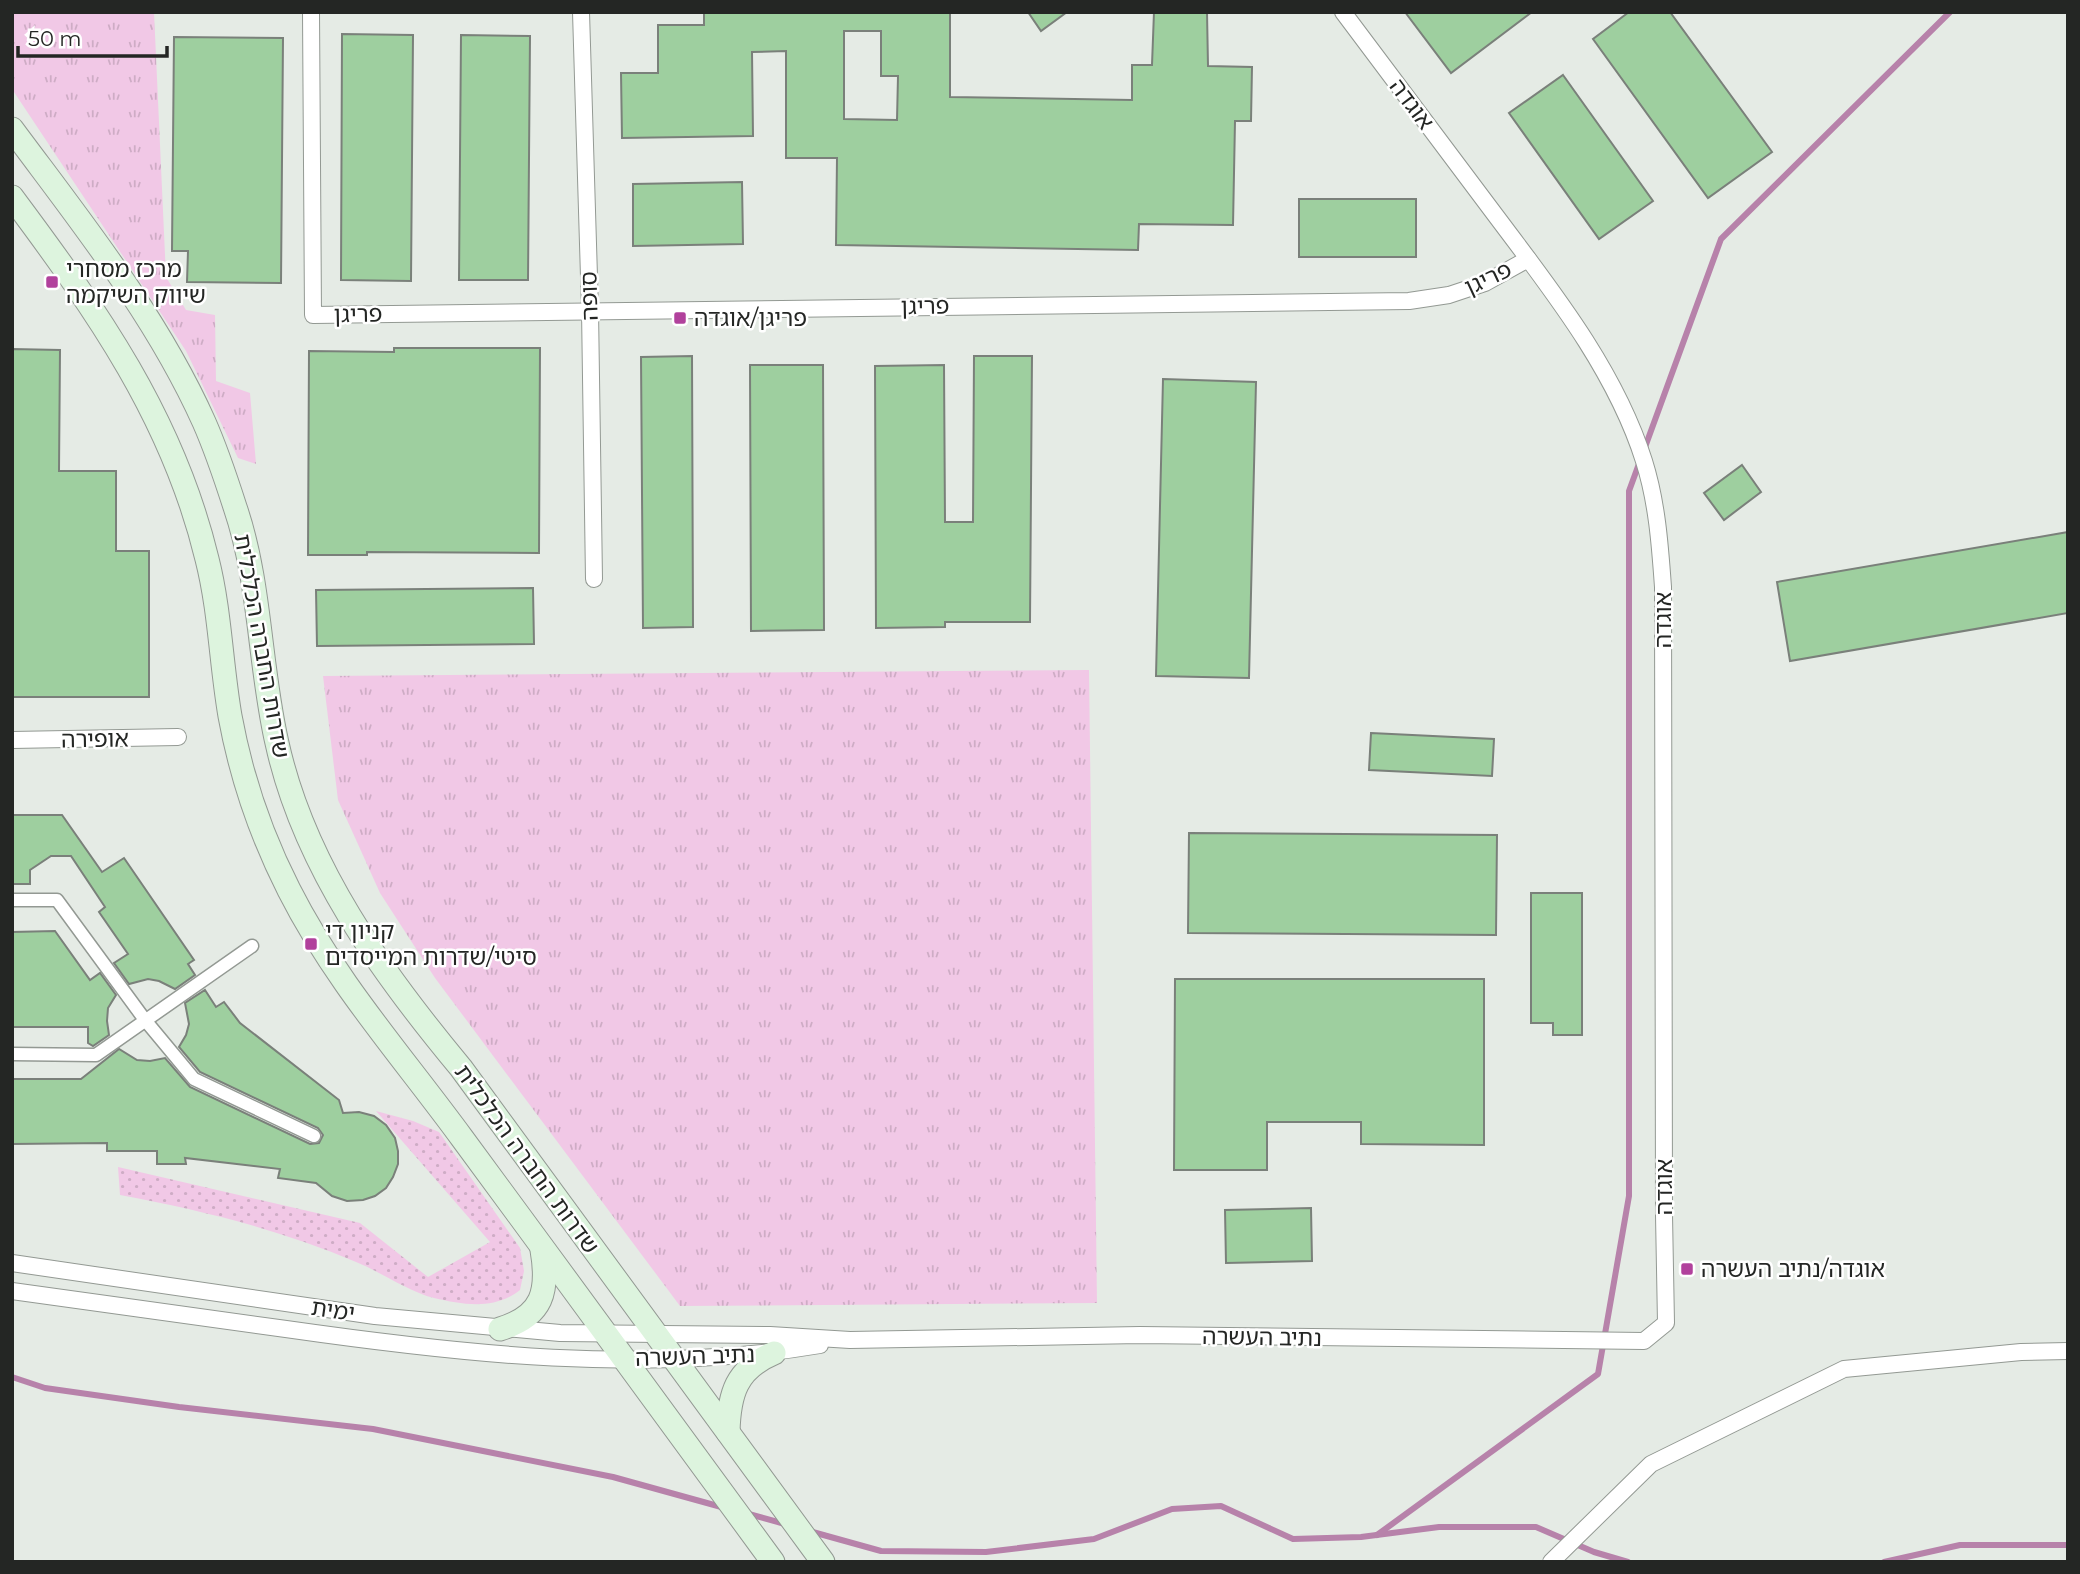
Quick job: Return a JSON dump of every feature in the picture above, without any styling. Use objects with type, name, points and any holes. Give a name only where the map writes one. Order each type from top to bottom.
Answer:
[{"type":"main road","name":"שדרות החברה הכלכלית","points":[[12,129],[103,252],[132,296],[159,338],[204,422],[236,510],[248,556],[270,708],[284,773],[324,871],[372,953],[397,989],[461,1068],[823,1562]]},
{"type":"main road","name":"שדרות החברה הכלכלית","points":[[12,197],[70,275],[118,348],[167,439],[198,522],[209,564],[230,714],[246,785],[288,888],[338,975],[364,1012],[429,1093],[773,1562]]},
{"type":"main road","points":[[500,1329],[517,1324],[538,1305],[545,1283],[542,1247]]},
{"type":"main road","points":[[728,1432],[732,1394],[739,1379],[751,1365],[774,1353]]},
{"type":"street","name":"פריגן","points":[[311,12],[313,315],[1409,301],[1449,295],[1485,283],[1528,259]]},
{"type":"street","name":"סופה","points":[[581,12],[590,310],[594,579]]},
{"type":"street","name":"אוגדה","points":[[1343,12],[1528,259],[1582,337],[1617,398],[1644,461],[1659,529],[1663,587],[1664,1215],[1667,1322]]},
{"type":"street","name":"אופירה","points":[[12,740],[178,737]]},
{"type":"street","points":[[12,900],[57,900],[145,1020],[194,1079],[314,1136]]},
{"type":"street","points":[[12,1054],[96,1055],[252,946]]},
{"type":"street","name":"ימית","points":[[12,1263],[324,1309],[500,1329],[657,1335]]},
{"type":"street","name":"ימית","points":[[12,1291],[392,1344],[477,1352],[624,1358]]},
{"type":"street","name":"נתיב העשרה","points":[[657,1335],[770,1335],[850,1340],[1140,1335],[1644,1341],[1667,1322]]},
{"type":"street","name":"נתיב העשרה","points":[[624,1358],[774,1353],[850,1340]]},
{"type":"street","points":[[1556,1557],[1651,1464],[1844,1370],[2021,1352],[2068,1351]]},
{"type":"green space","points":[[12,12],[154,12],[166,277],[186,310],[215,315],[216,381],[250,393],[256,464],[238,458],[186,351],[12,89]]},
{"type":"green space","points":[[1089,670],[1097,1303],[680,1306],[435,978],[380,893],[338,800],[323,676]]},
{"type":"green space","points":[[376,1111],[413,1121],[439,1132],[520,1248],[524,1271],[520,1290],[500,1301],[490,1303],[468,1304],[434,1298],[356,1262],[299,1240],[210,1214],[120,1195],[118,1167],[360,1223],[428,1277],[490,1242]]},
{"type":"building","points":[[704,12],[950,12],[950,97],[1132,100],[1132,65],[1152,65],[1154,12],[1207,12],[1208,66],[1252,67],[1251,121],[1235,121],[1233,225],[1139,224],[1138,250],[836,245],[837,158],[786,158],[786,51],[752,52],[753,136],[622,138],[621,73],[658,73],[658,25],[704,25]],"holes":[[[844,31],[881,31],[881,76],[898,76],[897,120],[844,119]]]},
{"type":"building","points":[[1028,12],[1067,12],[1041,31]]},
{"type":"building","points":[[1405,12],[1532,12],[1451,73]]},
{"type":"building","points":[[1629,12],[1670,12],[1772,152],[1708,198],[1593,39]]},
{"type":"building","points":[[342,34],[413,35],[411,281],[341,280]]},
{"type":"building","points":[[461,35],[530,36],[528,280],[459,280]]},
{"type":"building","points":[[174,37],[283,38],[281,283],[187,282],[188,251],[172,251]]},
{"type":"building","points":[[1563,75],[1653,201],[1599,239],[1509,113]]},
{"type":"building","points":[[742,182],[743,244],[633,246],[633,184]]},
{"type":"building","points":[[1299,199],[1416,199],[1416,257],[1299,257]]},
{"type":"building","points":[[394,348],[540,348],[539,553],[367,552],[367,555],[308,555],[309,351],[394,352]]},
{"type":"building","points":[[12,349],[60,350],[59,471],[116,471],[116,551],[149,551],[149,697],[12,697]]},
{"type":"building","points":[[692,356],[693,627],[643,628],[641,357]]},
{"type":"building","points":[[974,356],[1032,356],[1030,622],[945,622],[945,627],[876,628],[875,366],[944,365],[945,522],[973,522]]},
{"type":"building","points":[[750,365],[823,365],[824,630],[751,631]]},
{"type":"building","points":[[1163,379],[1256,382],[1249,678],[1156,676]]},
{"type":"building","points":[[1742,465],[1761,492],[1724,520],[1704,493]]},
{"type":"building","points":[[2068,532],[2068,613],[1790,661],[1777,582]]},
{"type":"building","points":[[533,588],[534,644],[317,646],[316,590]]},
{"type":"building","points":[[1371,733],[1494,739],[1492,776],[1369,770]]},
{"type":"building","points":[[12,815],[62,815],[102,872],[124,858],[194,960],[188,964],[195,975],[175,989],[148,979],[129,984],[114,963],[128,954],[99,912],[105,907],[71,856],[51,856],[30,870],[30,884],[12,884]]},
{"type":"building","points":[[1189,833],[1497,835],[1496,935],[1188,933]]},
{"type":"building","points":[[1531,893],[1582,893],[1582,1035],[1553,1035],[1553,1023],[1531,1023]]},
{"type":"building","points":[[55,931],[90,980],[100,973],[116,995],[108,1008],[109,1035],[93,1046],[88,1043],[88,1027],[12,1027],[12,932]]},
{"type":"building","points":[[1175,979],[1484,979],[1484,1145],[1361,1144],[1361,1122],[1267,1122],[1267,1170],[1174,1170]]},
{"type":"building","points":[[205,990],[216,1007],[224,1002],[240,1023],[339,1100],[343,1113],[359,1112],[374,1116],[386,1125],[395,1138],[398,1164],[386,1188],[363,1200],[347,1201],[332,1196],[316,1183],[278,1178],[280,1169],[185,1158],[186,1164],[157,1164],[157,1151],[107,1151],[107,1143],[12,1144],[12,1079],[81,1079],[119,1049],[137,1060],[165,1058],[190,1087],[310,1144],[319,1143],[323,1135],[318,1128],[200,1072],[179,1047],[189,1024],[185,1003]]},
{"type":"building","points":[[1311,1208],[1312,1261],[1226,1263],[1225,1210]]},
{"type":"waterway","points":[[1644,450],[1721,239],[1950,12]]},
{"type":"waterway","points":[[1377,1535],[1598,1374],[1629,1196],[1629,491],[1640,461]]},
{"type":"waterway","points":[[12,1377],[45,1388],[179,1407],[373,1429],[613,1477],[725,1508]]},
{"type":"waterway","points":[[809,1531],[881,1551],[986,1552],[1094,1539],[1172,1509],[1221,1506],[1293,1539],[1361,1537],[1439,1527],[1536,1527],[1594,1552],[1628,1562]]},
{"type":"waterway","points":[[745,1513],[785,1524]]},
{"type":"waterway","points":[[1884,1562],[1960,1545],[2068,1545]]},
{"type":"place","name":"מרכז מסחרי שיווק השיקמה","points":[[52,282]]},
{"type":"place","name":"פריגן/אוגדה","points":[[680,318]]},
{"type":"place","name":"קניון די סיטי/שדרות המייסדים","points":[[311,944]]},
{"type":"place","name":"אוגדה/נתיב העשרה","points":[[1687,1269]]}]
